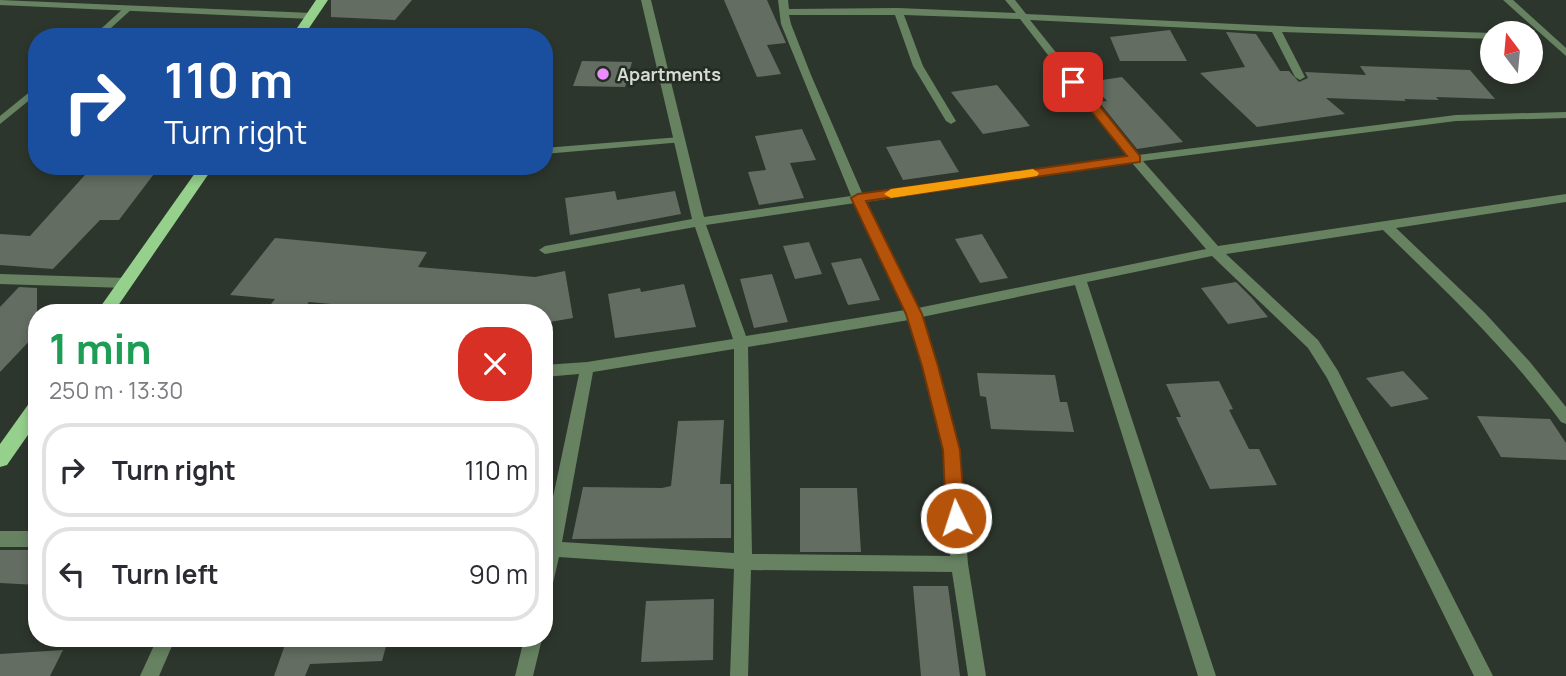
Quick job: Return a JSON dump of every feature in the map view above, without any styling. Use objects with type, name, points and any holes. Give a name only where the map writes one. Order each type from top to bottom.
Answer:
[{"type":"main road","points":[[303,28],[322,0]]},
{"type":"main road","points":[[111,304],[201,175]]},
{"type":"main road","points":[[0,459],[28,420]]},
{"type":"street","points":[[646,0],[699,222],[741,342],[743,562],[739,676]]},
{"type":"street","points":[[1010,0],[1136,159],[1215,251],[1313,344],[1333,375],[1484,676]]},
{"type":"street","points":[[1508,0],[1566,53]]},
{"type":"street","points":[[0,2],[312,16]]},
{"type":"street","points":[[977,676],[959,564],[951,450],[938,392],[914,314],[858,198],[806,75],[786,24],[784,6],[1019,14],[1276,30],[1480,36]]},
{"type":"street","points":[[898,11],[918,66],[951,121]]},
{"type":"street","points":[[1276,30],[1300,77]]},
{"type":"street","points":[[1544,37],[1566,37]]},
{"type":"street","points":[[545,250],[699,222],[1136,159],[1456,118],[1566,115]]},
{"type":"street","points":[[553,370],[587,368],[914,314],[1215,251],[1566,198]]},
{"type":"street","points":[[1385,224],[1470,306],[1549,394],[1566,418]]},
{"type":"street","points":[[1079,278],[1207,676]]},
{"type":"street","points":[[0,279],[126,283]]},
{"type":"street","points":[[553,530],[587,368]]},
{"type":"street","points":[[0,539],[28,539]]},
{"type":"street","points":[[553,549],[743,562],[959,564]]},
{"type":"street","points":[[149,676],[162,647]]},
{"type":"street","points":[[524,676],[531,647]]},
{"type":"lane","points":[[106,28],[129,8]]},
{"type":"lane","points":[[0,120],[28,97]]},
{"type":"lane","points":[[553,150],[680,140]]},
{"type":"building","points":[[331,0],[412,0],[395,20],[331,17]]},
{"type":"building","points":[[724,0],[767,0],[786,43],[767,45],[781,74],[757,77]]},
{"type":"building","points":[[1170,30],[1187,61],[1120,61],[1110,37]]},
{"type":"building","points":[[1226,32],[1256,34],[1280,71],[1289,71],[1299,82],[1308,78],[1305,72],[1366,75],[1360,66],[1470,70],[1495,99],[1436,97],[1439,100],[1404,99],[1406,101],[1326,98],[1345,114],[1257,127],[1200,73],[1245,67]]},
{"type":"building","name":"Apartments","points":[[582,61],[632,62],[625,87],[573,86]]},
{"type":"building","points":[[1122,77],[1183,142],[1137,149],[1099,102],[1107,101],[1089,82]]},
{"type":"building","points":[[997,85],[1030,126],[983,134],[951,92]]},
{"type":"building","points":[[802,129],[816,160],[790,163],[804,198],[759,205],[748,172],[766,170],[755,136]]},
{"type":"building","points":[[940,140],[959,172],[903,180],[886,147]]},
{"type":"building","points":[[85,175],[153,175],[119,220],[100,220],[53,269],[0,265],[0,234],[30,236]]},
{"type":"building","points":[[615,191],[617,200],[675,191],[681,214],[570,235],[565,198]]},
{"type":"building","points":[[982,234],[1008,278],[980,283],[955,239]]},
{"type":"building","points":[[275,238],[427,252],[418,267],[535,277],[565,271],[573,318],[553,321],[553,304],[271,304],[275,299],[230,295]]},
{"type":"building","points":[[809,242],[822,274],[795,279],[783,246]]},
{"type":"building","points":[[861,258],[880,300],[848,305],[831,263]]},
{"type":"building","points":[[772,274],[788,322],[754,328],[740,279]]},
{"type":"building","points":[[1236,282],[1268,317],[1228,324],[1201,288]]},
{"type":"building","points":[[684,284],[696,327],[615,338],[608,294],[640,288],[641,292]]},
{"type":"building","points":[[19,287],[37,288],[37,304],[28,304],[28,342],[0,372],[0,307]]},
{"type":"building","points":[[1403,371],[1429,399],[1391,407],[1366,378]]},
{"type":"building","points":[[977,373],[1055,375],[1060,402],[1067,402],[1074,432],[991,429],[986,397],[980,396]]},
{"type":"building","points":[[1219,381],[1233,409],[1229,410],[1249,449],[1259,449],[1277,485],[1210,489],[1176,417],[1181,417],[1166,384]]},
{"type":"building","points":[[1477,416],[1550,419],[1566,443],[1566,460],[1501,457]]},
{"type":"building","points":[[724,420],[720,484],[731,484],[731,538],[572,539],[583,487],[671,486],[678,421]]},
{"type":"building","points":[[800,488],[857,488],[861,552],[800,552]]},
{"type":"building","points":[[0,550],[28,550],[28,585],[0,583]]},
{"type":"building","points":[[913,586],[948,586],[960,676],[921,676]]},
{"type":"building","points":[[714,599],[713,660],[641,662],[646,601]]},
{"type":"building","points":[[284,647],[386,647],[382,661],[310,664],[305,676],[274,676]]},
{"type":"building","points":[[63,650],[50,676],[0,676],[0,654]]},
{"type":"slow traffic","points":[[891,194],[1033,173]]},
{"type":"place","name":"Apartments","points":[[603,74]]},
{"type":"route","points":[[956,518],[951,450],[938,392],[914,314],[858,198],[1136,159],[1073,82]]}]
